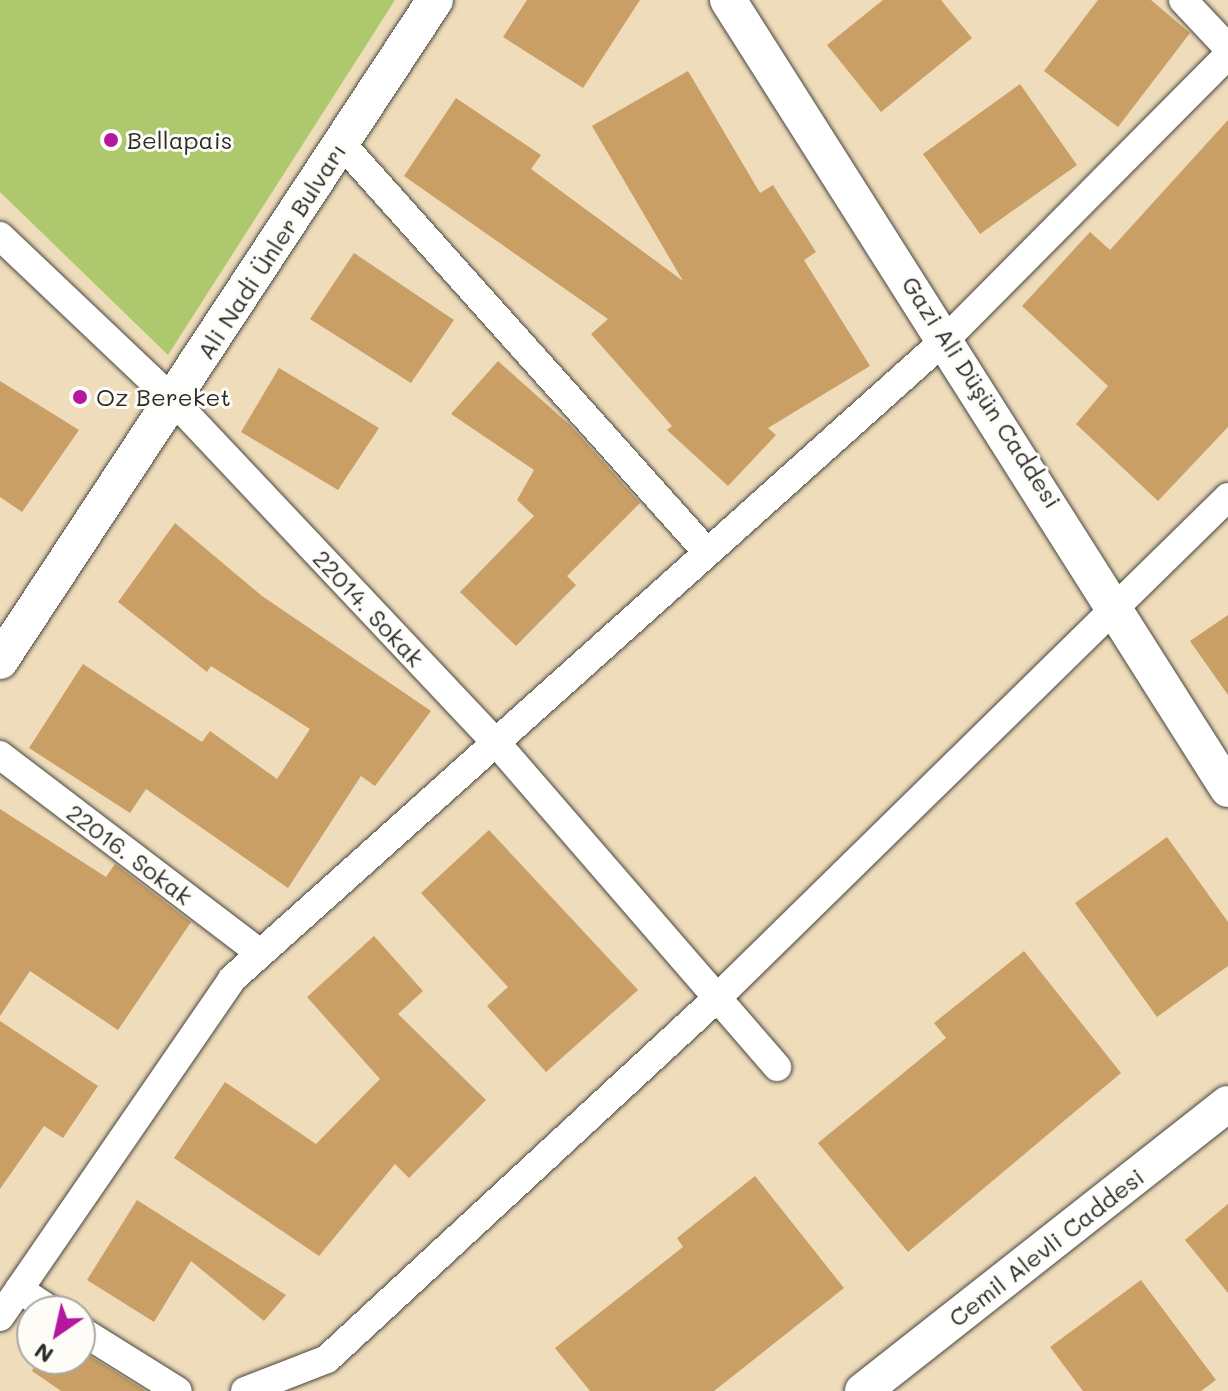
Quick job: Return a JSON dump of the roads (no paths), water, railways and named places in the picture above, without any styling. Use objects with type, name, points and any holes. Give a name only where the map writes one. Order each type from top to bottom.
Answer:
[{"type":"street","name":"Ali Nadi Ünler Bulvarı","points":[[0,661],[435,0]]},
{"type":"street","name":"Gazi Ali Düşün Caddesi","points":[[728,0],[948,337],[1119,608],[1228,789]]},
{"type":"street","points":[[1183,0],[1228,48]]},
{"type":"street","points":[[0,1317],[232,979],[493,739],[948,337],[1228,55]]},
{"type":"street","points":[[341,143],[706,551]]},
{"type":"street","name":"22014. Sokak","points":[[0,236],[173,400],[493,739],[777,1067]]},
{"type":"street","points":[[245,1391],[302,1383],[716,999],[1119,608],[1228,497]]},
{"type":"street","name":"22016. Sokak","points":[[0,755],[260,953]]},
{"type":"street","name":"Cemil Alevli Caddesi","points":[[863,1391],[1228,1104]]},
{"type":"street","points":[[19,1289],[28,1295]]},
{"type":"street","points":[[96,1340],[178,1391]]},
{"type":"place","name":"Bellapais","points":[[111,140]]},
{"type":"place","name":"Oz Bereket","points":[[80,397]]}]
